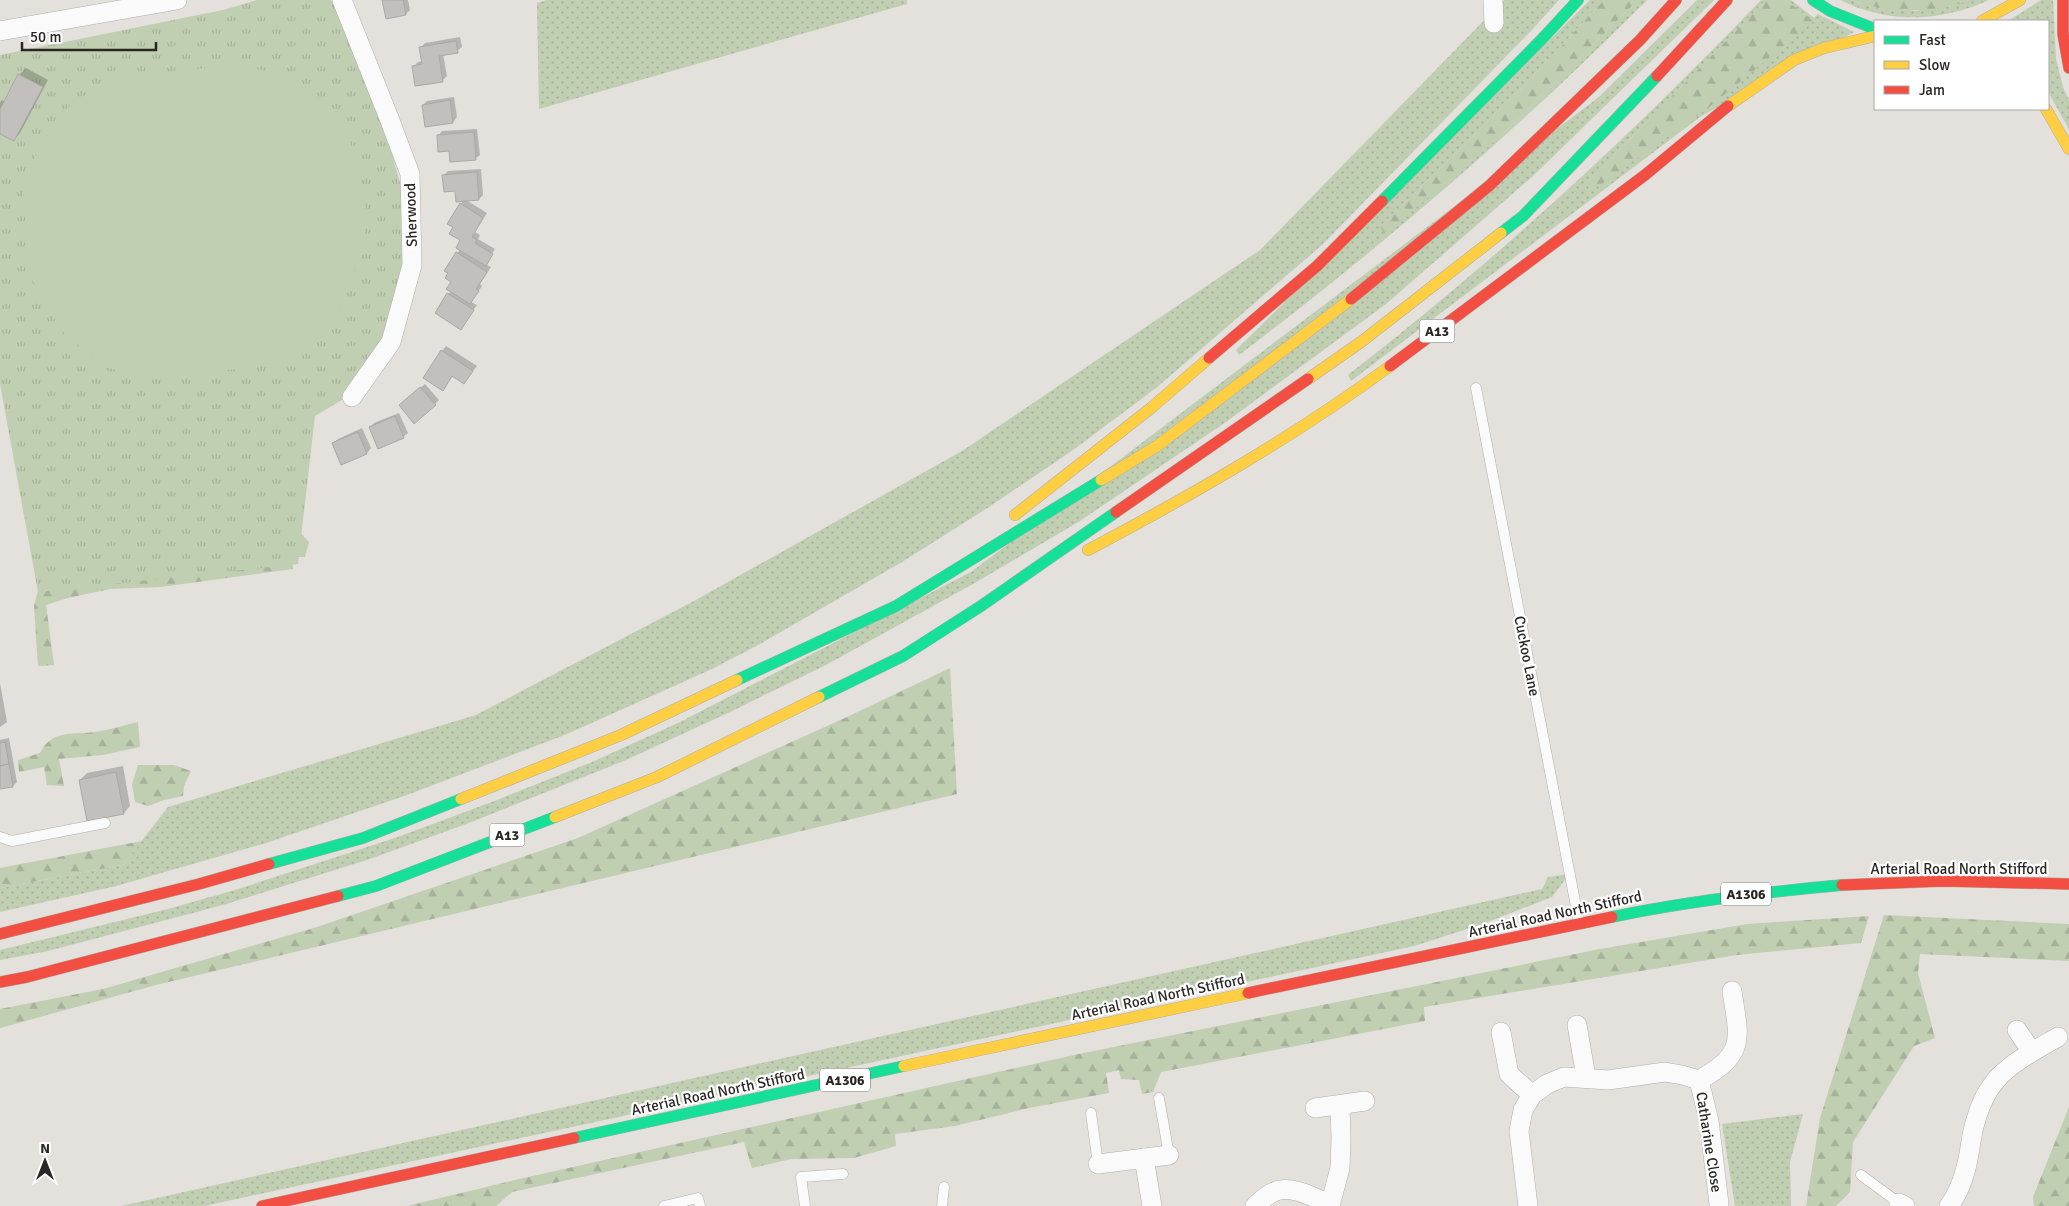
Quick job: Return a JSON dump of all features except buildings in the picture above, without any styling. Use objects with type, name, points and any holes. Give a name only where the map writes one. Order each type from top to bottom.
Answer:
[{"type":"main road","points":[[1003,524],[1151,408],[1317,266],[1522,60],[1578,0]]},
{"type":"main road","points":[[0,934],[199,884],[363,838],[621,735],[896,606],[1157,446],[1326,319],[1489,186],[1640,40],[1676,0]]},
{"type":"main road","name":"A13","points":[[0,982],[27,977],[376,886],[657,777],[903,656],[981,606],[1361,342],[1523,216],[1665,68],[1727,0]]},
{"type":"main road","points":[[1813,0],[1830,11],[1874,29]]},
{"type":"main road","points":[[1985,20],[1995,16],[2020,0]]},
{"type":"main road","points":[[2063,0],[2063,34],[2069,68]]},
{"type":"main road","name":"A13","points":[[1078,555],[1174,504],[1340,403],[1645,175],[1729,105],[1794,60],[1824,48],[1874,36]]},
{"type":"main road","points":[[2047,110],[2069,148]]},
{"type":"main road","points":[[896,606],[988,536]]},
{"type":"main road","name":"A13","points":[[981,606],[1060,565]]},
{"type":"main road","name":"Arterial Road North Stifford","points":[[262,1206],[1150,1013],[1579,923],[1706,900],[1785,890],[1873,883],[1935,881],[2069,884]]},
{"type":"street","points":[[0,31],[177,0]]},
{"type":"street","name":"Sherwood","points":[[342,0],[410,174],[412,265],[391,342],[352,397]]},
{"type":"street","points":[[1494,0],[1494,23]]},
{"type":"street","name":"Catharine Close","points":[[1532,1095],[1547,1084],[1564,1078],[1608,1080],[1665,1072],[1682,1074],[1699,1080],[1716,1072],[1730,1057],[1739,1037],[1732,991]]},
{"type":"street","points":[[1578,1025],[1586,1078]]},
{"type":"street","points":[[2017,1030],[2032,1052]]},
{"type":"street","points":[[1501,1032],[1509,1074],[1532,1095],[1523,1110],[1519,1131],[1528,1206]]},
{"type":"street","points":[[1949,1206],[1956,1198],[1967,1169],[1974,1122],[1985,1094],[2011,1065],[2058,1037]]},
{"type":"street","name":"Catharine Close","points":[[1699,1080],[1709,1121],[1719,1204]]},
{"type":"street","points":[[1315,1108],[1365,1101]]},
{"type":"street","points":[[1255,1206],[1267,1196],[1280,1190],[1295,1191],[1330,1205],[1340,1168],[1340,1105]]},
{"type":"street","points":[[1098,1164],[1169,1155]]},
{"type":"street","points":[[1144,1158],[1152,1206]]},
{"type":"lane","name":"Cuckoo Lane","points":[[1476,388],[1579,923]]},
{"type":"lane","points":[[0,837],[12,841],[105,823]]},
{"type":"lane","points":[[1159,1098],[1169,1155]]},
{"type":"lane","points":[[1091,1113],[1098,1164]]},
{"type":"lane","points":[[805,1206],[801,1177],[843,1174]]},
{"type":"lane","points":[[1861,1175],[1902,1204]]},
{"type":"lane","points":[[942,1206],[944,1187]]},
{"type":"lane","points":[[664,1206],[698,1198],[700,1206]]},
{"type":"green space","points":[[257,0],[331,0],[336,8],[390,147],[406,205],[404,261],[392,315],[375,354],[345,398],[315,416],[298,564],[38,592],[0,384],[0,55],[223,10]]},
{"type":"green space","points":[[547,0],[907,0],[907,4],[539,109],[537,3]]},
{"type":"green space","points":[[1504,0],[1559,0],[1322,245],[1156,388],[1073,450],[989,507],[902,562],[760,644],[712,669],[567,734],[407,795],[266,843],[116,886],[0,912],[0,888],[123,865],[168,807],[476,715],[694,601],[962,451],[1260,250]]},
{"type":"green space","points":[[1590,0],[1604,0],[1520,90],[1380,227],[1385,233],[1504,133],[1638,0],[1647,0],[1550,94],[1449,185],[1346,272],[1239,355],[1236,350]]},
{"type":"green space","points":[[1604,0],[1638,0],[1504,133],[1385,234],[1380,227],[1520,90]]},
{"type":"green space","points":[[1697,0],[1714,0],[1533,176],[1386,304],[1226,422],[1080,521],[973,584],[826,665],[730,712],[626,760],[469,823],[367,860],[223,905],[48,951],[0,960],[0,950],[168,909],[235,890],[395,838],[497,800],[592,762],[680,722],[971,572],[1599,97]]},
{"type":"green space","points":[[1761,0],[1766,0],[1586,184],[1813,21],[1785,0],[1791,0],[1814,18],[1818,14],[1854,32],[1700,117],[1351,381],[1348,375],[1403,332],[1509,242],[1612,148],[1663,100]]},
{"type":"green space","points":[[1766,0],[1785,0],[1814,21],[1708,108],[1591,191],[1586,184]]},
{"type":"green space","points":[[1840,0],[1851,0],[1859,3],[1915,11],[1969,0],[1989,0],[1952,13],[1914,17],[1877,13],[1858,8]]},
{"type":"green space","points":[[1851,0],[1969,0],[1941,8],[1910,10],[1879,7]]},
{"type":"green space","points":[[2041,0],[2053,0],[2056,59],[2063,87],[2069,100],[2069,129],[2049,94],[2049,20],[2010,20]]},
{"type":"green space","points":[[231,65],[288,74],[339,114],[357,159],[368,219],[353,277],[330,331],[290,362],[158,379],[103,367],[61,330],[31,278],[23,197],[38,147],[74,100],[125,78]]},
{"type":"green space","points":[[294,526],[309,542],[305,557],[292,557],[293,569],[161,587],[110,589],[46,605],[54,665],[38,666],[34,606],[40,583]]},
{"type":"green space","points":[[950,668],[957,794],[156,985],[0,1028],[0,1009],[103,989],[314,928],[578,838],[847,717]]},
{"type":"green space","points":[[138,722],[140,747],[103,755],[59,759],[64,786],[47,785],[44,767],[19,772],[18,760],[40,753],[45,745],[57,737],[101,731]]},
{"type":"green space","points":[[138,765],[174,765],[191,771],[184,786],[183,796],[148,806],[135,802],[132,784]]},
{"type":"green space","points":[[142,841],[123,865],[0,888],[0,868]]},
{"type":"green space","points":[[1569,874],[1552,897],[1480,925],[1414,946],[204,1206],[121,1206],[1542,889],[1548,877]]},
{"type":"green space","points":[[1884,915],[2069,924],[2069,961],[1920,954],[1918,973],[1935,1038],[1914,1046],[1853,1142],[1850,1192],[1836,1206],[1806,1206],[1820,1118]]},
{"type":"green space","points":[[1869,916],[1861,943],[1737,955],[1424,1007],[1425,1021],[1161,1072],[1153,1092],[1142,1094],[1139,1080],[1121,1079],[1119,1070],[1106,1073],[1109,1093],[1029,1108],[955,1126],[895,1134],[896,1146],[854,1158],[791,1159],[752,1168],[744,1142],[512,1192],[496,1206],[407,1206],[515,1180],[1074,1055],[1600,949],[1747,924]]},
{"type":"green space","points":[[2069,1107],[2069,1206],[2034,1206],[2033,1197]]},
{"type":"green space","points":[[1803,1114],[1790,1162],[1791,1206],[1735,1206],[1722,1124]]},
{"type":"traffic: fast","points":[[1382,201],[1578,0]]},
{"type":"traffic: fast","points":[[1813,0],[1830,11],[1874,29]]},
{"type":"traffic: fast","points":[[1501,233],[1523,216],[1657,76]]},
{"type":"traffic: fast","points":[[737,680],[896,606],[1101,480]]},
{"type":"traffic: fast","points":[[819,697],[903,656],[981,606],[1116,512]]},
{"type":"traffic: fast","points":[[269,864],[363,838],[461,799]]},
{"type":"traffic: fast","points":[[338,896],[376,886],[555,817]]},
{"type":"traffic: fast","points":[[1612,917],[1669,906],[1842,885]]},
{"type":"traffic: fast","points":[[574,1138],[904,1066]]},
{"type":"traffic: slow","points":[[1984,20],[2020,0]]},
{"type":"traffic: slow","points":[[1728,106],[1794,60],[1824,48],[1874,36]]},
{"type":"traffic: slow","points":[[2047,110],[2069,149]]},
{"type":"traffic: slow","points":[[1308,379],[1361,342],[1501,233]]},
{"type":"traffic: slow","points":[[1101,480],[1157,446],[1351,299]]},
{"type":"traffic: slow","points":[[1015,515],[1151,408],[1209,358]]},
{"type":"traffic: slow","points":[[1088,550],[1242,464],[1317,417],[1390,366]]},
{"type":"traffic: slow","points":[[461,799],[621,735],[737,680]]},
{"type":"traffic: slow","points":[[555,817],[657,777],[819,697]]},
{"type":"traffic: slow","points":[[904,1066],[1248,993]]},
{"type":"traffic: jam","points":[[1351,299],[1489,186],[1640,40],[1676,0]]},
{"type":"traffic: jam","points":[[1657,76],[1727,0]]},
{"type":"traffic: jam","points":[[2063,0],[2063,34],[2069,68]]},
{"type":"traffic: jam","points":[[1390,366],[1645,175],[1728,106]]},
{"type":"traffic: jam","points":[[1209,358],[1317,266],[1382,201]]},
{"type":"traffic: jam","points":[[1116,512],[1308,379]]},
{"type":"traffic: jam","points":[[0,934],[199,884],[269,864]]},
{"type":"traffic: jam","points":[[1842,885],[1943,881],[2069,884]]},
{"type":"traffic: jam","points":[[0,982],[27,977],[338,896]]},
{"type":"traffic: jam","points":[[1248,993],[1612,917]]},
{"type":"traffic: jam","points":[[262,1206],[574,1138]]}]
